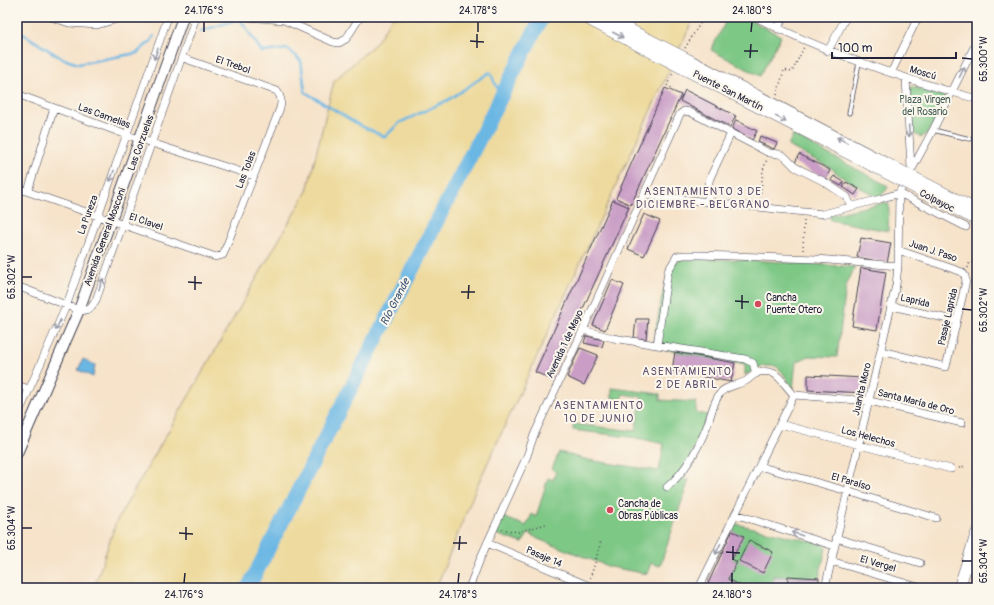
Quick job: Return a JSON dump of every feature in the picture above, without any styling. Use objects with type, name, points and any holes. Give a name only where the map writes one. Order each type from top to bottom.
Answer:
[{"type":"main road","name":"Avenida General Mosconi","points":[[17,453],[79,310],[141,139],[183,17]]},
{"type":"main road","name":"Puente San Martín","points":[[584,17],[685,60],[774,105],[874,162]]},
{"type":"main road","name":"Puente San Martín","points":[[605,17],[874,162]]},
{"type":"main road","points":[[874,162],[977,210]]},
{"type":"main road","points":[[874,162],[977,220]]},
{"type":"main road","points":[[959,588],[977,532]]},
{"type":"street","points":[[50,17],[97,25],[124,17]]},
{"type":"street","name":"La Pureza","points":[[17,417],[67,304],[168,17]]},
{"type":"street","name":"Las Corzuelas","points":[[79,310],[85,311],[91,308],[96,300],[183,58],[196,17]]},
{"type":"street","points":[[247,17],[284,19],[333,42],[339,42],[346,39],[360,17]]},
{"type":"street","name":"Moscú","points":[[755,17],[807,42],[859,63],[977,99]]},
{"type":"street","points":[[778,29],[783,17]]},
{"type":"street","points":[[828,51],[846,17]]},
{"type":"street","points":[[891,73],[918,17]]},
{"type":"street","points":[[644,195],[823,214],[899,193],[911,168],[933,130],[977,41]]},
{"type":"street","name":"El Trebol","points":[[183,58],[277,92]]},
{"type":"street","points":[[906,78],[911,168]]},
{"type":"street","name":"Las Tolas","points":[[223,255],[282,103],[281,96],[277,92]]},
{"type":"street","name":"Las Camelias","points":[[17,94],[127,135],[254,176]]},
{"type":"street","points":[[28,191],[54,108]]},
{"type":"street","name":"Avenida 1 de Mayo","points":[[468,588],[524,463],[534,435],[584,330],[644,195],[662,150],[680,114],[684,111],[690,112],[730,133]]},
{"type":"street","points":[[708,202],[708,185],[710,178],[730,133],[769,153],[779,154],[785,157],[795,167],[823,182],[846,197],[851,206]]},
{"type":"street","name":"El Clavel","points":[[17,188],[216,257],[223,255]]},
{"type":"street","name":"Colpayoc","points":[[899,193],[966,227]]},
{"type":"street","name":"Juanita Moro","points":[[825,588],[892,306],[898,266],[899,193]]},
{"type":"street","name":"Juan J. Paso","points":[[898,250],[965,271]]},
{"type":"street","points":[[657,345],[668,271],[677,256],[684,254],[700,254],[803,258],[853,261],[898,266]]},
{"type":"street","name":"Pasaje Laprida","points":[[881,351],[946,367],[966,281],[965,271]]},
{"type":"street","points":[[17,286],[67,304],[79,310]]},
{"type":"street","name":"Laprida","points":[[892,306],[957,321]]},
{"type":"street","points":[[584,330],[613,338],[744,359],[753,363],[756,374]]},
{"type":"street","points":[[668,487],[677,478],[695,451],[717,398],[721,392],[747,381],[756,374],[771,372],[778,376],[794,395],[699,588]]},
{"type":"street","points":[[17,385],[29,389]]},
{"type":"street","name":"Santa María de Oro","points":[[794,395],[870,400],[962,423]]},
{"type":"street","name":"Los Helechos","points":[[780,424],[951,469]]},
{"type":"street","name":"El Paraíso","points":[[759,466],[936,518]]},
{"type":"street","points":[[735,514],[834,546]]},
{"type":"street","points":[[836,538],[920,562]]},
{"type":"street","name":"Pasaje 14","points":[[487,543],[594,588]]},
{"type":"street","name":"El Vergel","points":[[831,561],[918,587]]},
{"type":"lane","points":[[849,113],[859,63]]},
{"type":"lane","points":[[933,130],[970,139]]},
{"type":"path","points":[[685,60],[704,17]]},
{"type":"path","points":[[774,105],[784,70],[792,72],[807,42]]},
{"type":"path","points":[[759,207],[763,170],[769,153]]},
{"type":"path","points":[[803,258],[805,212]]},
{"type":"path","points":[[965,271],[970,264],[977,261]]},
{"type":"path","points":[[494,528],[518,532],[546,524]]},
{"type":"path","points":[[585,585],[589,581],[601,541]]},
{"type":"shaded area","points":[[773,576],[788,576],[787,588],[772,588]]},
{"type":"green space","points":[[728,17],[744,17],[781,36],[760,76],[711,50]]},
{"type":"green space","name":"Plaza Virgen del Rosario","points":[[911,87],[946,97],[930,130],[922,137],[911,131]]},
{"type":"green space","points":[[793,135],[888,186],[887,190],[877,197],[840,176],[831,168],[788,146]]},
{"type":"green space","points":[[887,202],[889,205],[888,231],[830,220],[830,215]]},
{"type":"green space","points":[[681,260],[750,260],[855,267],[846,286],[837,357],[809,356],[796,362],[793,389],[783,373],[776,366],[762,366],[745,375],[745,364],[710,359],[653,346],[661,301],[670,266]]},
{"type":"green space","points":[[612,388],[660,394],[660,400],[696,402],[696,413],[708,415],[681,478],[689,480],[660,566],[651,563],[647,574],[610,567],[538,539],[529,533],[522,543],[496,534],[503,517],[526,526],[532,514],[536,517],[548,478],[553,480],[556,472],[552,469],[559,452],[588,460],[659,471],[664,444],[637,438],[573,430],[573,424],[635,431],[642,397],[623,394],[621,400],[612,398]]},
{"type":"green space","points":[[736,524],[823,544],[826,548],[819,578],[773,576],[772,588],[745,588],[728,579],[737,562],[732,559],[743,536],[732,531]]},
{"type":"sand","points":[[392,17],[694,17],[476,488],[436,588],[94,588],[116,522],[307,191],[334,81],[376,43]]},
{"type":"water","points":[[83,359],[95,365],[93,377],[78,370]]},
{"type":"building","points":[[665,88],[681,95],[631,205],[616,198]]},
{"type":"building","points":[[685,90],[736,116],[730,127],[680,101]]},
{"type":"building","points":[[736,120],[757,131],[752,140],[732,129]]},
{"type":"building","points":[[760,136],[777,143],[774,149],[758,142]]},
{"type":"building","points":[[799,154],[830,170],[826,179],[795,163]]},
{"type":"building","points":[[834,176],[844,182],[841,186],[831,180]]},
{"type":"building","points":[[846,182],[859,189],[855,195],[843,187]]},
{"type":"building","points":[[613,200],[629,207],[551,379],[535,372]]},
{"type":"building","points":[[644,214],[660,221],[644,256],[628,249]]},
{"type":"building","points":[[861,238],[891,243],[887,263],[857,257]]},
{"type":"building","points":[[861,268],[886,272],[877,330],[852,326]]},
{"type":"building","points":[[612,280],[624,285],[605,330],[593,325]]},
{"type":"building","points":[[636,319],[648,319],[646,339],[634,338]]},
{"type":"building","points":[[586,336],[604,340],[602,347],[584,343]]},
{"type":"building","points":[[580,348],[598,355],[584,385],[567,377]]},
{"type":"building","points":[[675,352],[735,363],[731,382],[672,371]]},
{"type":"building","points":[[808,375],[864,378],[864,393],[808,390]]},
{"type":"building","points":[[732,531],[744,536],[732,559],[737,562],[728,579],[745,588],[706,588]]},
{"type":"building","points":[[749,540],[773,552],[763,573],[739,561]]},
{"type":"building","points":[[788,576],[819,578],[818,588],[787,588]]},
{"type":"waterway","name":"Río Grande","points":[[248,588],[542,17]]},
{"type":"waterway","points":[[201,31],[240,19],[262,52],[288,49],[301,61],[305,92],[359,125],[385,137],[399,123],[448,100],[490,72],[501,97]]},
{"type":"waterway","points":[[17,30],[61,58],[78,64],[137,53],[151,41],[154,36]]},
{"type":"place","name":"Cancha Puente Otero","points":[[758,304]]},
{"type":"place","name":"Cancha de Obras Públicas","points":[[610,510]]},
{"type":"district","name":"ASENTAMIENTO 3 DE DICIEMBRE - BELGRANO","points":[[703,197]]},
{"type":"district","name":"ASENTAMIENTO 2 DE ABRIL","points":[[687,377]]},
{"type":"district","name":"ASENTAMIENTO 10 DE JUNIO","points":[[599,411]]}]
